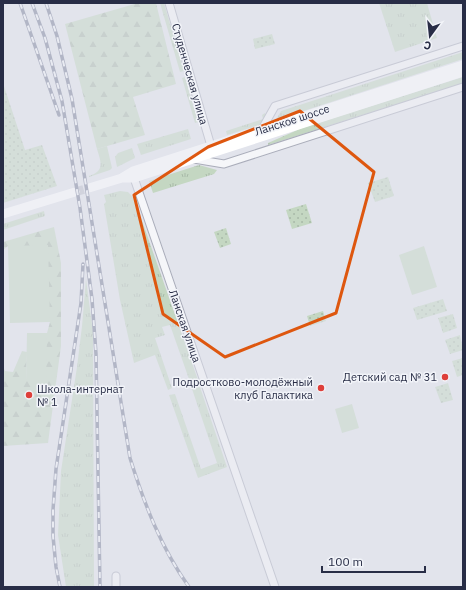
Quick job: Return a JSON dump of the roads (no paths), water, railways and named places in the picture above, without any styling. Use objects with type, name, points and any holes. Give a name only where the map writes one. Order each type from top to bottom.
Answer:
[{"type":"main road","name":"Ланское шоссе","points":[[88,188],[122,178],[133,171],[463,65]]},
{"type":"main road","name":"Ланское шоссе","points":[[122,178],[134,178],[463,72]]},
{"type":"main road","points":[[3,214],[75,192]]},
{"type":"street","name":"Студенческая улица","points":[[169,3],[211,146]]},
{"type":"street","points":[[262,130],[275,106],[463,46]]},
{"type":"street","points":[[192,159],[224,164],[463,87]]},
{"type":"street","name":"Ланская улица","points":[[134,178],[275,587]]},
{"type":"street","points":[[116,576],[116,587]]},
{"type":"tunnel","points":[[75,192],[89,188]]},
{"type":"railway","points":[[20,3],[59,115]]},
{"type":"railway","points":[[32,3],[45,38],[62,101],[80,208],[92,299],[96,354],[100,587]]},
{"type":"railway","points":[[46,3],[57,36],[72,99],[130,458],[154,525],[170,557],[189,587]]},
{"type":"railway","points":[[60,587],[56,567],[53,536],[53,510],[56,469],[81,303],[83,264]]},
{"type":"place","name":"Детский сад № 31","points":[[445,377]]},
{"type":"place","name":"Подростково-молодёжный клуб Галактика","points":[[321,388]]},
{"type":"place","name":"Школа-интернат № 1","points":[[29,395]]}]
